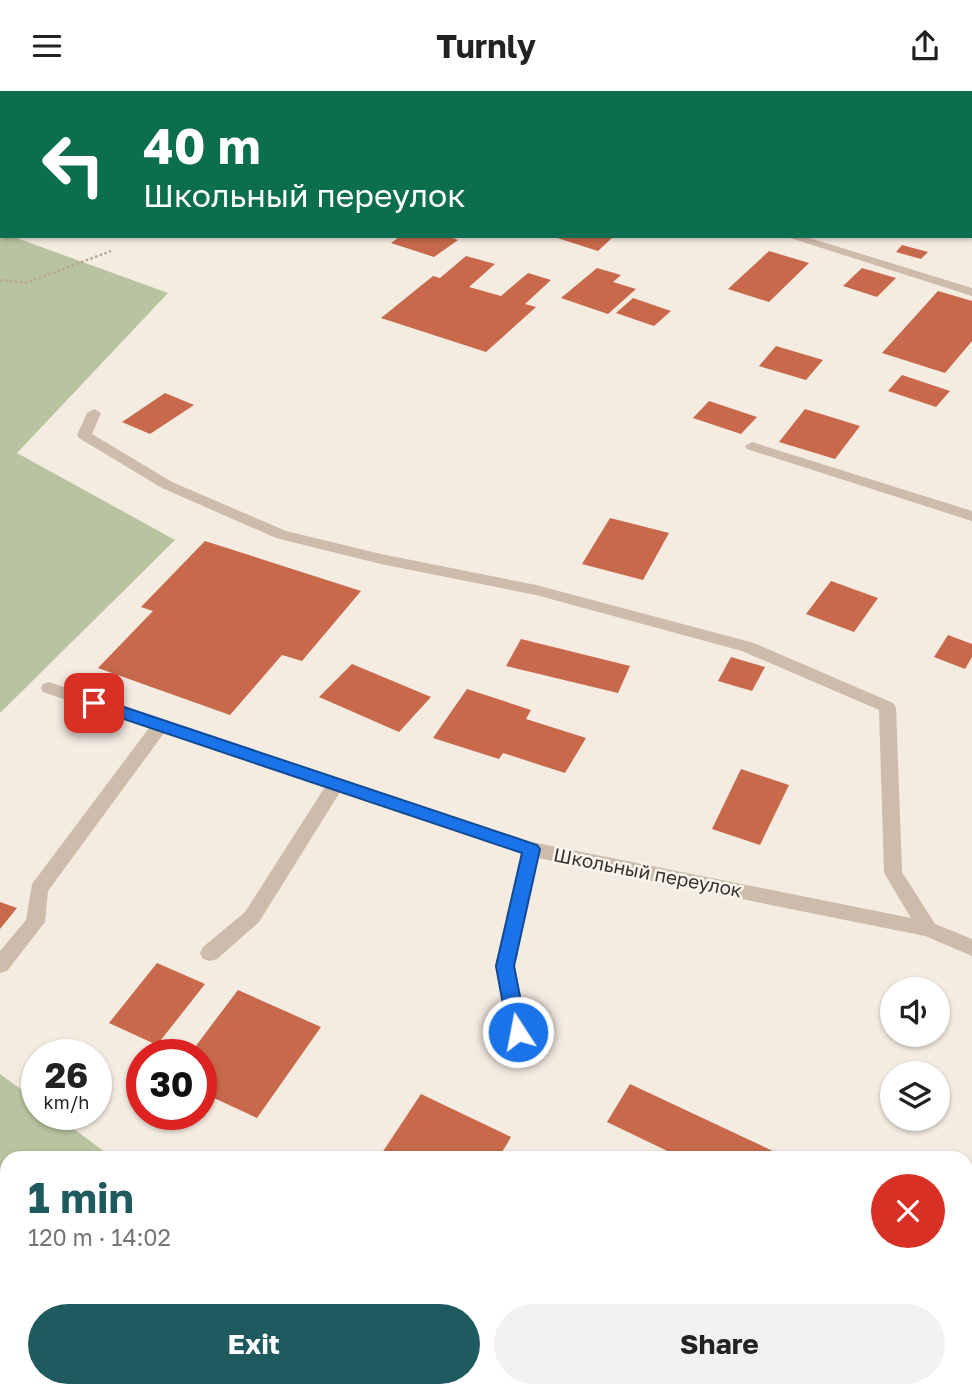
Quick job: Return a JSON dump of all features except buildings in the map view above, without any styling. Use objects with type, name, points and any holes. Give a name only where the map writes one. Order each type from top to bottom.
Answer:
[{"type":"street","points":[[796,238],[972,292]]},
{"type":"street","points":[[94,412],[84,435],[167,485],[281,535],[381,559],[536,590],[748,647],[887,707],[893,873],[928,929]]},
{"type":"street","points":[[752,446],[972,516]]},
{"type":"street","name":"Школьный переулок","points":[[49,688],[531,849],[771,895],[928,929],[972,948]]},
{"type":"street","points":[[0,965],[35,922],[40,889],[160,725]]},
{"type":"street","points":[[210,953],[252,917],[336,784]]},
{"type":"street","points":[[522,1054],[505,966],[531,849]]},
{"type":"path","points":[[0,280],[26,283],[111,251]]},
{"type":"green space","points":[[0,238],[17,238],[168,293],[17,453],[175,540],[0,713]]},
{"type":"green space","points":[[0,1074],[21,1089],[21,1130],[75,1130],[104,1151],[0,1151]]},
{"type":"route","points":[[94,703],[531,849],[505,966],[518,1032]]}]
